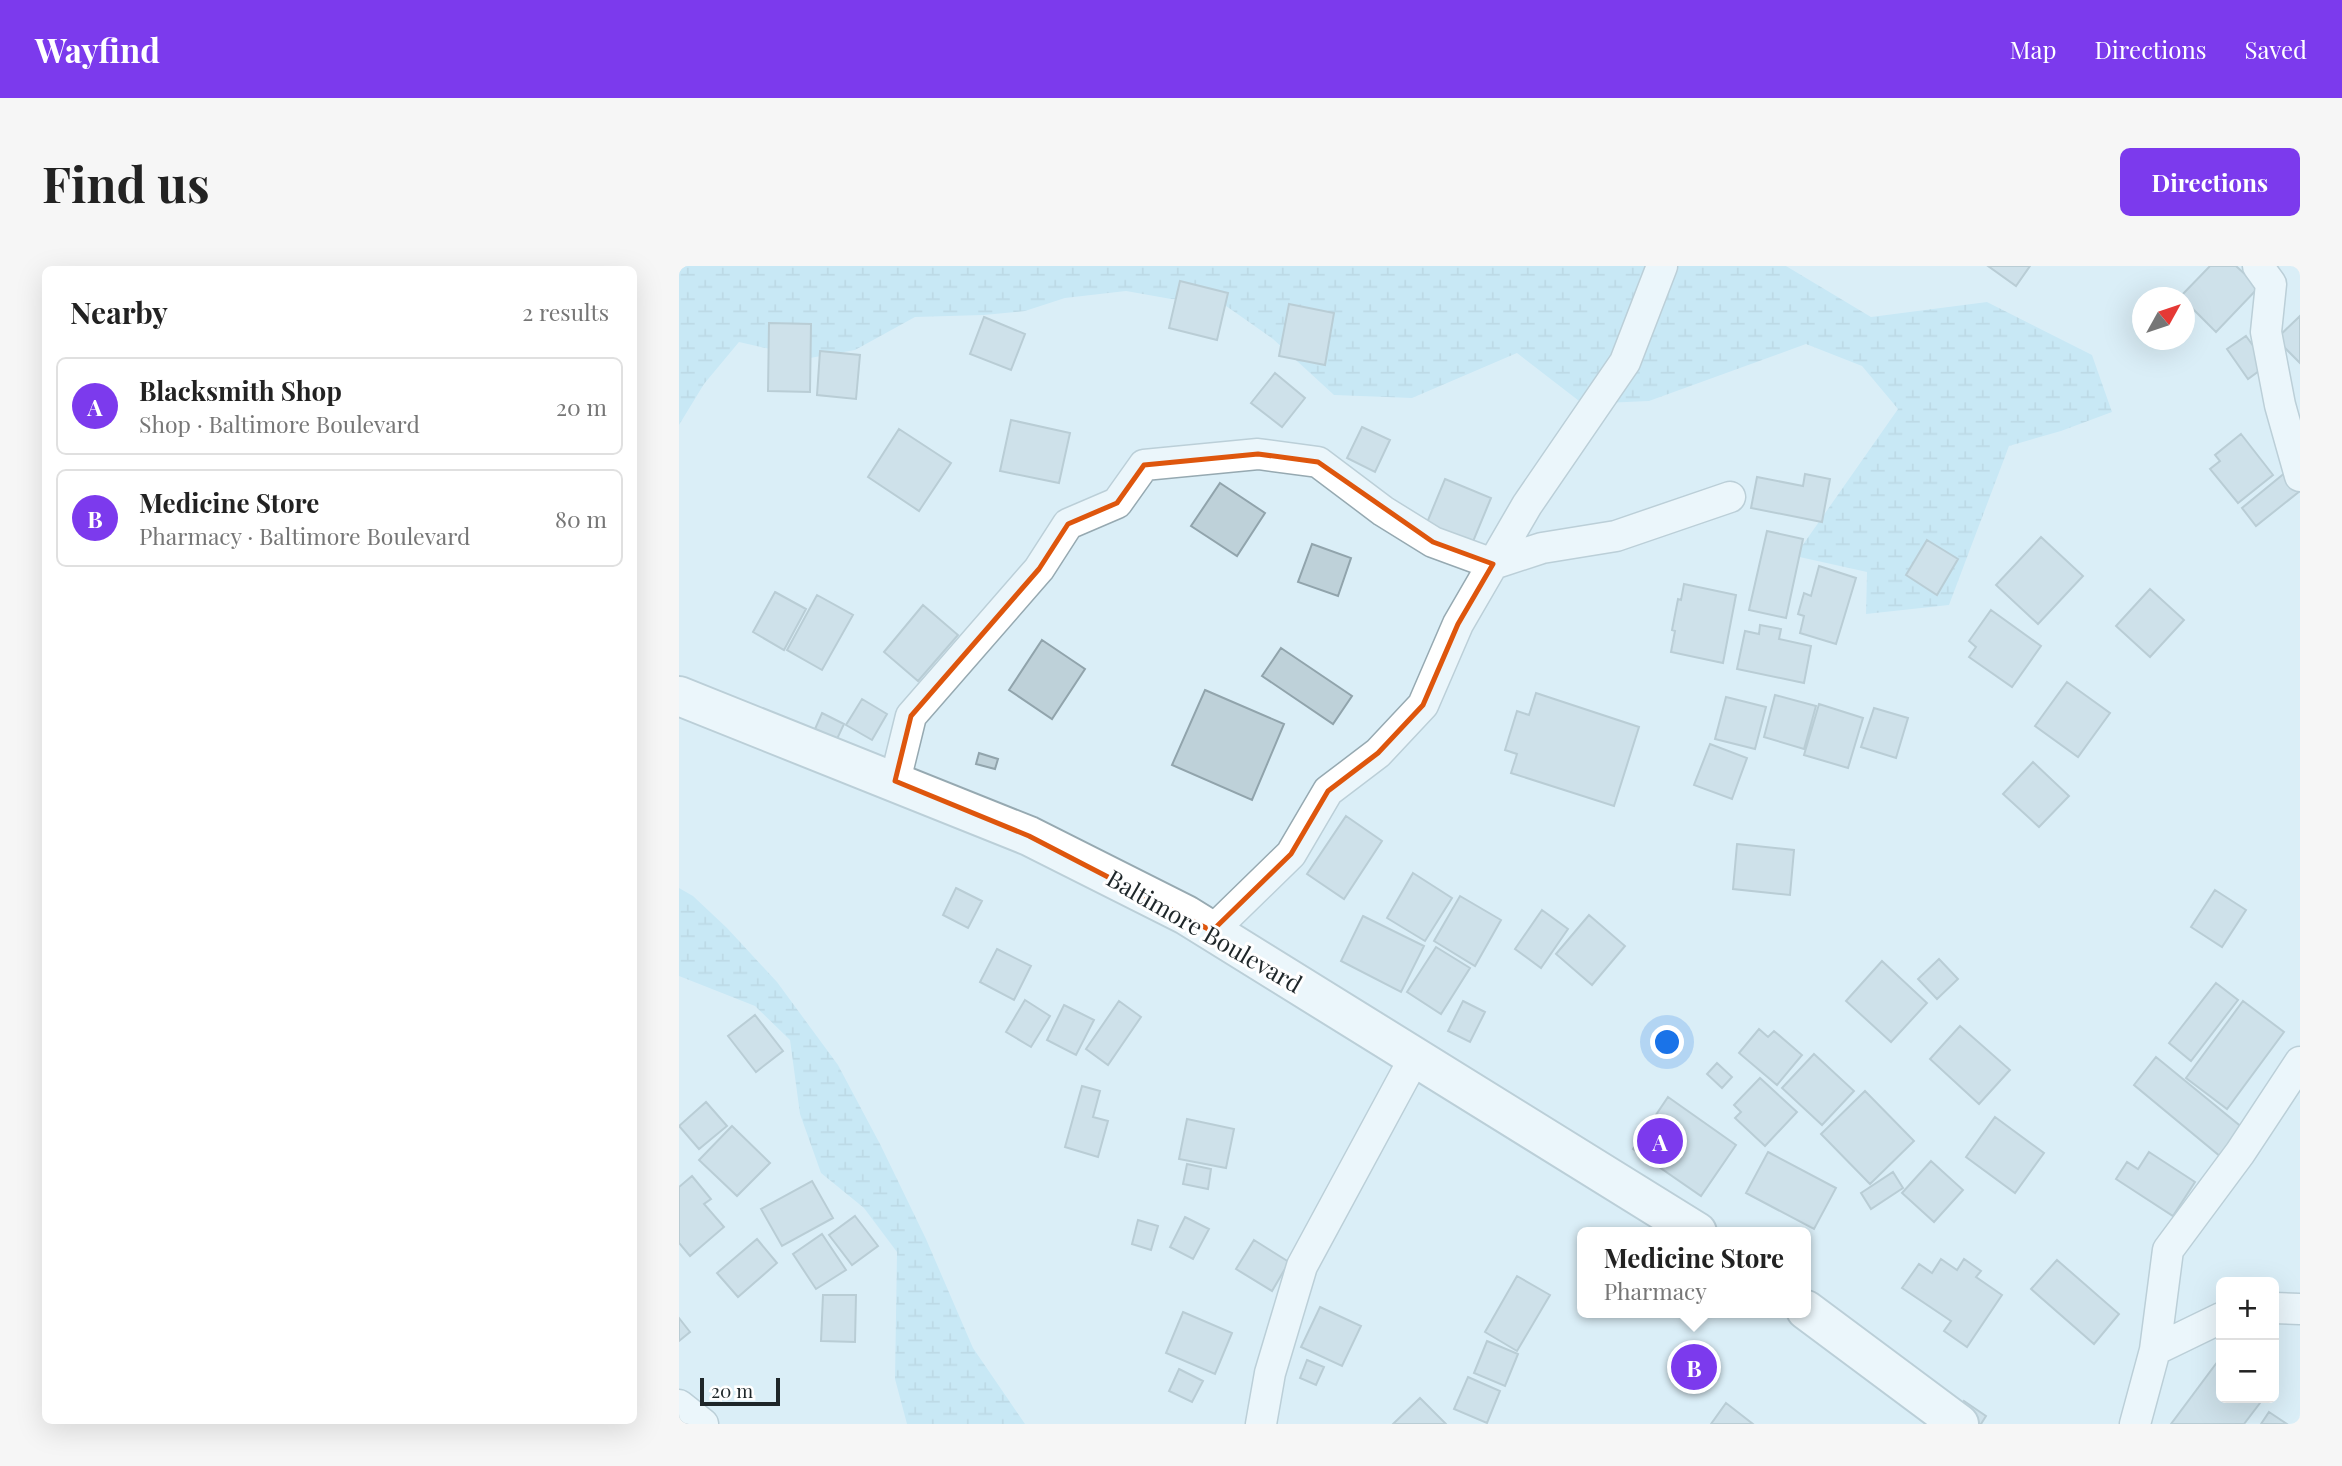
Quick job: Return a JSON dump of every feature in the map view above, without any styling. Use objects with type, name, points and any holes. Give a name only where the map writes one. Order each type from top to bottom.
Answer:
[{"type":"highway","name":"Baltimore Boulevard","points":[[679,696],[1029,836],[1186,915],[1689,1227]]},
{"type":"highway","points":[[1811,1314],[1959,1424]]},
{"type":"street","points":[[1212,931],[1291,854],[1328,791],[1378,753],[1423,705],[1458,624],[1527,505],[1626,362],[1661,266]]},
{"type":"street","points":[[2258,266],[2271,284],[2266,332],[2280,405],[2300,476]]},
{"type":"street","points":[[895,781],[911,716],[1039,569],[1068,524],[1117,503],[1144,465],[1258,453],[1318,462],[1383,511],[1433,542],[1493,564],[1542,548],[1616,536],[1730,498]]},
{"type":"street","points":[[1261,1424],[1270,1373],[1302,1266],[1415,1057]]},
{"type":"street","points":[[2135,1424],[2155,1350],[2168,1251],[2240,1153],[2300,1062]]},
{"type":"street","points":[[2279,1308],[2300,1310]]},
{"type":"street","points":[[2155,1350],[2216,1320]]},
{"type":"street","points":[[679,1405],[703,1424]]},
{"type":"highlighted area","points":[[1258,454],[1318,462],[1433,542],[1493,564],[1458,624],[1423,705],[1378,753],[1328,791],[1291,854],[1212,931],[1029,836],[895,781],[911,716],[1039,569],[1068,524],[1117,503],[1144,465]]},
{"type":"green space","points":[[679,266],[1786,266],[1871,317],[1987,302],[2092,355],[2112,412],[2009,446],[1949,605],[1866,614],[1867,572],[1795,556],[1898,409],[1862,366],[1806,344],[1649,401],[1583,404],[1517,353],[1412,398],[1334,395],[1273,339],[1219,301],[1171,299],[1126,291],[1065,298],[1025,311],[915,317],[855,350],[810,358],[739,342],[704,384],[679,425]]},
{"type":"green space","points":[[679,888],[693,896],[727,928],[777,982],[838,1065],[926,1239],[973,1348],[1025,1424],[907,1424],[895,1379],[897,1252],[864,1208],[821,1173],[800,1114],[790,1040],[755,1006],[679,976]]},
{"type":"building","points":[[1988,266],[2030,266],[2016,286]]},
{"type":"building","points":[[2210,266],[2236,266],[2259,287],[2216,332],[2195,311],[2195,287],[2190,287]]},
{"type":"building","points":[[1180,281],[1228,293],[1217,340],[1169,328]]},
{"type":"building","points":[[1289,304],[1334,313],[1325,365],[1279,356]]},
{"type":"building","points":[[2300,316],[2300,363],[2276,339]]},
{"type":"building","points":[[984,317],[1025,334],[1011,370],[970,354]]},
{"type":"building","points":[[769,323],[811,324],[810,392],[768,391]]},
{"type":"building","points":[[2246,336],[2267,365],[2248,379],[2227,349]]},
{"type":"building","points":[[820,351],[860,355],[856,399],[817,395]]},
{"type":"building","points":[[1275,373],[1305,398],[1282,427],[1251,403]]},
{"type":"building","points":[[1011,420],[1070,433],[1059,483],[1000,471]]},
{"type":"building","points":[[1362,427],[1390,440],[1375,472],[1347,458]]},
{"type":"building","points":[[899,429],[951,463],[919,511],[868,477]]},
{"type":"building","points":[[2241,434],[2273,475],[2238,503],[2210,469],[2220,461],[2215,455]]},
{"type":"building","points":[[2286,472],[2300,491],[2256,526],[2242,508]]},
{"type":"building","points":[[1805,474],[1830,479],[1822,522],[1751,508],[1757,477],[1803,486]]},
{"type":"building","points":[[1445,479],[1491,498],[1472,544],[1426,525]]},
{"type":"building","points":[[1220,483],[1265,513],[1237,556],[1191,526]]},
{"type":"building","points":[[1767,531],[1803,539],[1786,618],[1749,610]]},
{"type":"building","points":[[2041,537],[2083,576],[2038,624],[1996,585]]},
{"type":"building","points":[[1927,540],[1958,559],[1937,595],[1906,575]]},
{"type":"building","points":[[1312,544],[1351,558],[1338,596],[1298,582]]},
{"type":"building","points":[[1819,566],[1856,578],[1836,644],[1800,633],[1804,616],[1798,614],[1804,593],[1811,596]]},
{"type":"building","points":[[1684,584],[1736,595],[1723,663],[1671,652],[1675,631],[1672,630]]},
{"type":"building","points":[[2150,589],[2184,620],[2150,657],[2116,626]]},
{"type":"building","points":[[775,592],[806,609],[784,650],[753,632]]},
{"type":"building","points":[[817,595],[853,615],[822,670],[787,650]]},
{"type":"building","points":[[923,605],[958,635],[918,681],[884,652]]},
{"type":"building","points":[[1991,610],[2041,646],[2012,687],[1969,657],[1976,647],[1969,641]]},
{"type":"building","points":[[1760,625],[1781,629],[1779,639],[1811,646],[1804,683],[1737,669],[1745,631],[1759,634]]},
{"type":"building","points":[[1042,640],[1085,669],[1052,719],[1009,690]]},
{"type":"building","points":[[1281,648],[1352,696],[1333,724],[1262,676]]},
{"type":"building","points":[[2067,682],[2110,713],[2078,757],[2035,726]]},
{"type":"building","points":[[1205,690],[1284,724],[1252,800],[1172,765]]},
{"type":"building","points":[[1536,693],[1639,727],[1614,806],[1511,773],[1517,754],[1505,750],[1517,711],[1529,715]]},
{"type":"building","points":[[1775,695],[1816,706],[1804,749],[1764,737]]},
{"type":"building","points":[[1726,697],[1766,707],[1755,749],[1715,739]]},
{"type":"building","points":[[862,699],[887,714],[872,740],[846,725]]},
{"type":"building","points":[[1819,704],[1863,718],[1848,768],[1804,755]]},
{"type":"building","points":[[1874,708],[1908,718],[1896,758],[1861,747]]},
{"type":"building","points":[[822,713],[844,724],[837,739],[815,729]]},
{"type":"building","points":[[1710,744],[1747,758],[1732,799],[1694,785]]},
{"type":"building","points":[[979,753],[998,759],[995,769],[976,764]]},
{"type":"building","points":[[2033,762],[2069,796],[2039,827],[2003,794]]},
{"type":"building","points":[[1346,816],[1382,841],[1344,899],[1307,874]]},
{"type":"building","points":[[1737,844],[1794,850],[1790,895],[1733,889]]},
{"type":"building","points":[[1413,873],[1452,898],[1425,941],[1387,918]]},
{"type":"building","points":[[956,888],[982,901],[968,928],[943,915]]},
{"type":"building","points":[[2215,890],[2246,910],[2222,947],[2191,927]]},
{"type":"building","points":[[1460,896],[1501,920],[1475,966],[1434,941]]},
{"type":"building","points":[[1542,910],[1568,929],[1541,968],[1515,949]]},
{"type":"building","points":[[1589,915],[1625,946],[1592,985],[1556,954]]},
{"type":"building","points":[[1363,916],[1424,946],[1401,992],[1341,961]]},
{"type":"building","points":[[1436,947],[1470,968],[1441,1014],[1407,992]]},
{"type":"building","points":[[997,949],[1031,966],[1014,1000],[980,982]]},
{"type":"building","points":[[1939,959],[1958,979],[1937,999],[1918,979]]},
{"type":"building","points":[[1882,961],[1927,1003],[1891,1042],[1846,1001]]},
{"type":"building","points":[[2216,983],[2238,1000],[2191,1061],[2169,1043]]},
{"type":"building","points":[[1025,1000],[1050,1016],[1031,1047],[1006,1032]]},
{"type":"building","points":[[1119,1001],[1141,1017],[1108,1065],[1086,1049]]},
{"type":"building","points":[[1463,1001],[1485,1012],[1470,1042],[1448,1031]]},
{"type":"building","points":[[2243,1001],[2284,1032],[2227,1109],[2186,1078]]},
{"type":"building","points":[[1064,1005],[1094,1020],[1076,1055],[1047,1040]]},
{"type":"building","points":[[755,1015],[783,1051],[756,1072],[728,1036]]},
{"type":"building","points":[[1960,1026],[2010,1070],[1979,1104],[1930,1059]]},
{"type":"building","points":[[1759,1029],[1768,1037],[1774,1031],[1802,1055],[1777,1085],[1739,1053]]},
{"type":"building","points":[[1814,1054],[1854,1091],[1822,1125],[1782,1088]]},
{"type":"building","points":[[2156,1057],[2244,1129],[2221,1157],[2134,1085]]},
{"type":"building","points":[[1717,1063],[1732,1077],[1722,1088],[1707,1074]]},
{"type":"building","points":[[1760,1078],[1797,1112],[1765,1146],[1735,1118],[1741,1112],[1734,1105]]},
{"type":"building","points":[[1082,1086],[1100,1091],[1093,1117],[1108,1121],[1098,1157],[1065,1147]]},
{"type":"building","points":[[1865,1091],[1914,1141],[1870,1184],[1821,1134]]},
{"type":"building","points":[[1668,1097],[1736,1145],[1701,1196],[1633,1149]]},
{"type":"building","points":[[706,1102],[727,1126],[699,1149],[679,1126]]},
{"type":"building","points":[[1995,1117],[2044,1153],[2015,1193],[1966,1157]]},
{"type":"building","points":[[1187,1119],[1234,1129],[1226,1168],[1179,1159]]},
{"type":"building","points":[[732,1126],[770,1163],[737,1196],[699,1160]]},
{"type":"building","points":[[1768,1152],[1836,1188],[1814,1229],[1746,1193]]},
{"type":"building","points":[[2149,1152],[2195,1182],[2173,1216],[2116,1179],[2127,1162],[2138,1169]]},
{"type":"building","points":[[1931,1161],[1963,1190],[1934,1222],[1902,1193]]},
{"type":"building","points":[[1187,1164],[1211,1169],[1208,1189],[1183,1184]]},
{"type":"building","points":[[1893,1172],[1903,1188],[1871,1209],[1861,1193]]},
{"type":"building","points":[[692,1176],[711,1199],[704,1204],[724,1227],[690,1256],[679,1243],[679,1187]]},
{"type":"building","points":[[812,1181],[833,1218],[782,1246],[761,1209]]},
{"type":"building","points":[[855,1216],[878,1246],[852,1265],[829,1235]]},
{"type":"building","points":[[1185,1217],[1209,1229],[1193,1259],[1170,1247]]},
{"type":"building","points":[[1138,1220],[1158,1226],[1151,1250],[1132,1244]]},
{"type":"building","points":[[822,1234],[846,1270],[816,1289],[793,1254]]},
{"type":"building","points":[[757,1239],[777,1263],[738,1297],[717,1273]]},
{"type":"building","points":[[1254,1240],[1289,1262],[1272,1291],[1236,1269]]},
{"type":"building","points":[[1941,1259],[1957,1270],[1964,1259],[1981,1271],[1976,1277],[2002,1295],[1967,1347],[1944,1331],[1951,1321],[1902,1288],[1919,1264],[1932,1273]]},
{"type":"building","points":[[2057,1260],[2119,1314],[2094,1344],[2031,1289]]},
{"type":"building","points":[[1517,1276],[1550,1295],[1517,1351],[1485,1332]]},
{"type":"building","points":[[823,1295],[856,1295],[855,1342],[821,1341]]},
{"type":"building","points":[[1320,1307],[1361,1326],[1342,1366],[1301,1347]]},
{"type":"building","points":[[1183,1312],[1232,1333],[1215,1374],[1166,1353]]},
{"type":"building","points":[[679,1318],[690,1332],[679,1341]]},
{"type":"building","points":[[1487,1341],[1518,1354],[1505,1386],[1474,1373]]},
{"type":"building","points":[[1307,1360],[1324,1367],[1316,1385],[1300,1378]]},
{"type":"building","points":[[2216,1364],[2216,1403],[2260,1403],[2244,1424],[2171,1424]]},
{"type":"building","points":[[1179,1369],[1203,1381],[1192,1402],[1169,1391]]},
{"type":"building","points":[[1468,1377],[1500,1391],[1487,1423],[1454,1409]]},
{"type":"building","points":[[1420,1398],[1446,1424],[1393,1424]]},
{"type":"building","points":[[1964,1401],[1986,1416],[1981,1424],[1949,1424]]},
{"type":"building","points":[[1726,1403],[1753,1424],[1711,1424]]},
{"type":"building","points":[[2269,1412],[2287,1424],[2261,1424]]},
{"type":"place","name":"Blacksmith Shop","points":[[1660,1141]]},
{"type":"place","name":"Medicine Store","points":[[1694,1367]]}]
